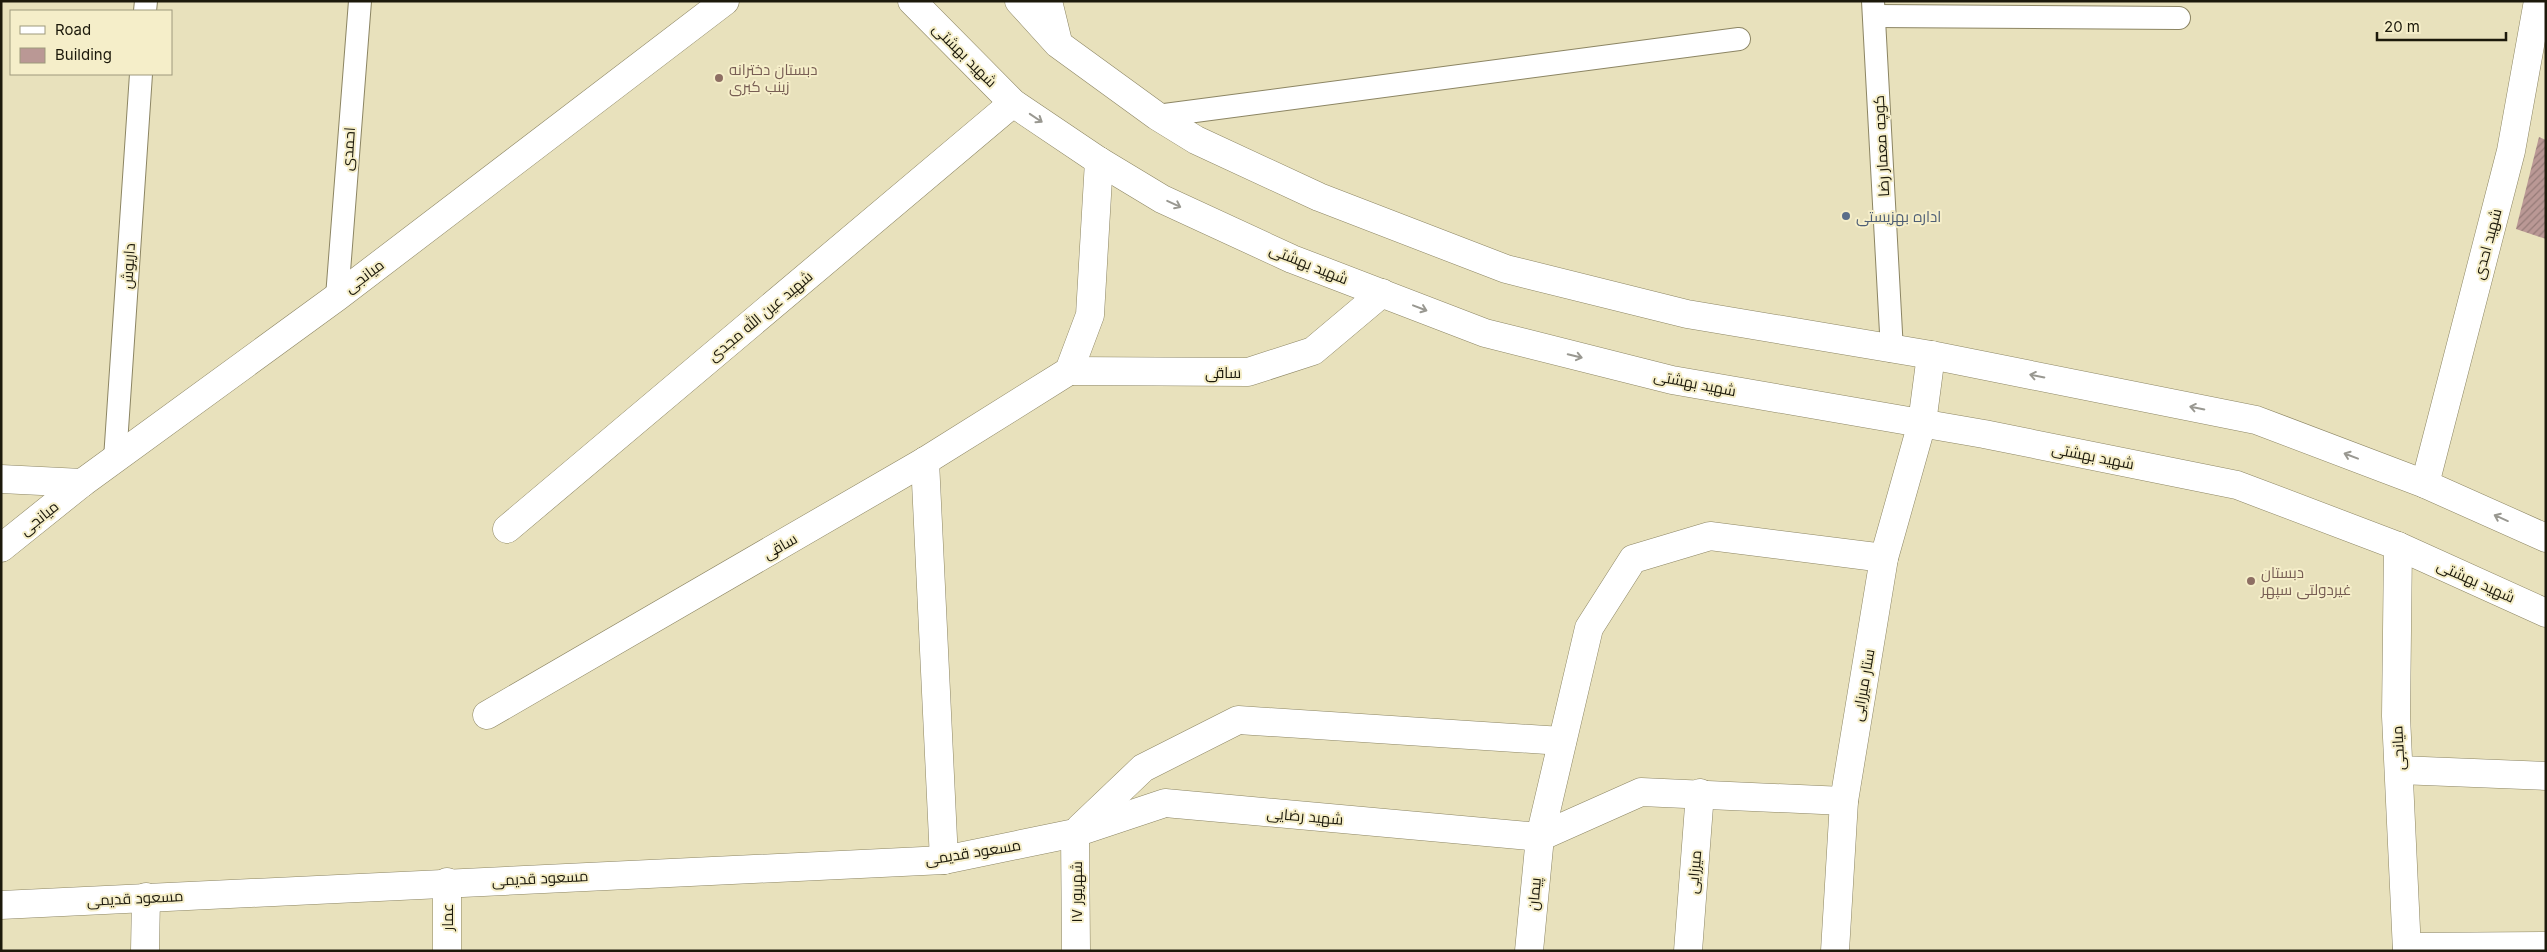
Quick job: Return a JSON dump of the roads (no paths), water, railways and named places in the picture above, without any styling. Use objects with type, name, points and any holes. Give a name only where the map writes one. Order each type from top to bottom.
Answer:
[{"type":"street","name":"میانجی","points":[[1,548],[82,483],[337,297],[725,1]]},
{"type":"street","name":"شهید بهشتی","points":[[912,1],[1013,103],[1099,161],[1162,199],[1292,259],[1485,333],[1672,380],[1922,423],[2237,485],[2398,546],[2546,612]]},
{"type":"street","points":[[1019,1],[1058,44],[1157,116],[1196,140],[1319,197],[1506,269],[1686,314],[1892,351],[1930,355],[2256,420],[2425,484],[2546,538]]},
{"type":"street","points":[[1048,1],[1058,44]]},
{"type":"street","name":"شهید احدی","points":[[2425,484],[2512,151],[2538,1]]},
{"type":"street","name":"شهید عین الله مجدی","points":[[507,530],[1013,103]]},
{"type":"street","points":[[1069,371],[1090,315],[1099,161]]},
{"type":"street","name":"ساقی","points":[[487,715],[925,461],[1069,371],[1248,372],[1312,351],[1382,293]]},
{"type":"street","name":"ستار میرزایی","points":[[1835,951],[1844,801],[1884,558],[1922,423],[1930,355]]},
{"type":"street","points":[[925,461],[944,860]]},
{"type":"street","points":[[1,479],[82,483]]},
{"type":"street","name":"پیمان","points":[[1529,951],[1540,837],[1589,628],[1633,559],[1710,536],[1884,558]]},
{"type":"street","name":"میانجی","points":[[2398,546],[2396,716],[2407,949]]},
{"type":"street","points":[[1076,833],[1143,768],[1238,720],[1562,741]]},
{"type":"street","points":[[2399,770],[2546,776]]},
{"type":"street","points":[[1540,837],[1641,792],[1700,792],[1844,801]]},
{"type":"street","name":"میرزایی","points":[[1688,951],[1700,792]]},
{"type":"street","name":"شهید رضایی","points":[[1076,833],[1165,803],[1540,837]]},
{"type":"street","name":"مسعود قدیمی","points":[[1,905],[447,882],[944,860],[1076,833]]},
{"type":"street","name":"۱۷ شهریور","points":[[1076,833],[1076,951]]},
{"type":"street","name":"عمار","points":[[447,882],[447,951]]},
{"type":"street","points":[[145,951],[146,897]]},
{"type":"street","points":[[2407,949],[2546,946]]},
{"type":"lane","name":"احمدی","points":[[337,297],[360,1]]},
{"type":"lane","points":[[1873,9],[2179,18]]},
{"type":"lane","name":"کوچه معمار رضا","points":[[1873,9],[1892,351]]},
{"type":"lane","points":[[1157,116],[1738,40]]},
{"type":"lane","name":"داریوش","points":[[115,459],[141,75]]},
{"type":"place","name":"دبستان دخترانه زینب کبری","points":[[719,78]]},
{"type":"place","name":"اداره بهزیستی","points":[[1846,216]]},
{"type":"place","name":"دبستان غیردولتی سپهر","points":[[2251,581]]}]
